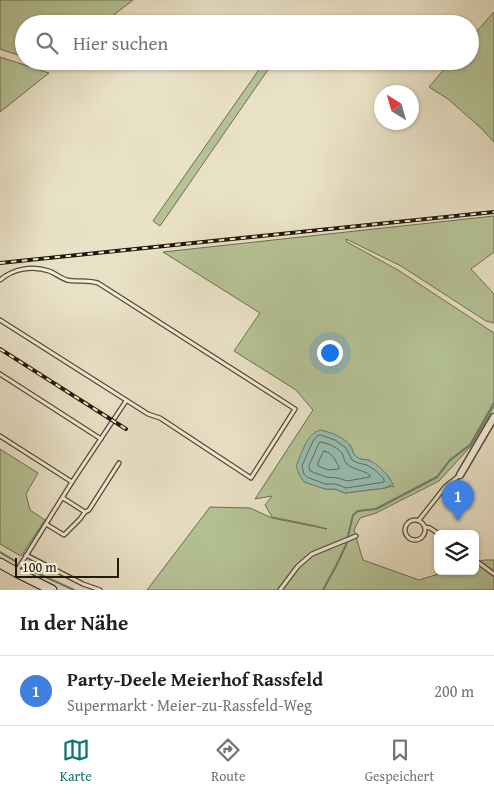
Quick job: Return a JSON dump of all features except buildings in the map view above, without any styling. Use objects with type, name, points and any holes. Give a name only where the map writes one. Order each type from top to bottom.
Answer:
[{"type":"main road","points":[[0,562],[52,590]]},
{"type":"street","points":[[460,475],[494,417]]},
{"type":"lane","points":[[0,280],[12,272],[29,269],[50,271],[63,279],[98,283],[295,409],[251,478],[160,418],[148,414],[126,401],[0,320]]},
{"type":"lane","points":[[0,374],[101,439]]},
{"type":"lane","points":[[16,572],[72,482],[126,401]]},
{"type":"lane","points":[[0,436],[72,482]]},
{"type":"lane","points":[[46,524],[64,535],[89,510],[119,463]]},
{"type":"lane","points":[[419,520],[445,487],[460,475]]},
{"type":"lane","points":[[63,498],[85,512]]},
{"type":"lane","points":[[419,520],[425,527],[422,538],[416,540],[409,538],[405,533],[406,526],[409,522],[419,520]]},
{"type":"lane","points":[[425,527],[434,531]]},
{"type":"lane","points":[[280,590],[298,566],[312,554],[356,536]]},
{"type":"lane","points":[[26,555],[83,584],[100,590]]},
{"type":"lane","points":[[479,563],[494,574]]},
{"type":"green space","points":[[0,0],[133,0],[114,15],[15,15],[15,54],[0,49]]},
{"type":"green space","points":[[494,12],[494,142],[448,99],[429,87],[443,70],[479,70],[479,29]]},
{"type":"green space","points":[[0,57],[15,62],[15,70],[40,70],[49,73],[0,112]]},
{"type":"green space","points":[[259,70],[268,70],[160,226],[153,221]]},
{"type":"green space","points":[[494,216],[494,252],[471,269],[494,294],[494,323],[486,321],[401,266],[346,239],[347,242],[398,270],[494,333],[494,407],[471,446],[439,481],[376,513],[360,518],[354,530],[363,560],[419,580],[435,575],[479,575],[479,562],[494,560],[494,590],[147,590],[210,507],[250,508],[272,518],[327,529],[272,517],[265,505],[272,496],[255,499],[313,410],[296,390],[234,351],[260,313],[163,252]],"holes":[[[350,445],[355,456],[360,459],[369,460],[389,477],[394,487],[345,493],[335,489],[325,489],[304,481]]]},
{"type":"green space","points":[[0,449],[38,473],[26,494],[30,510],[45,520],[21,556],[0,544]]},
{"type":"water","points":[[321,430],[338,436],[345,441],[359,459],[368,460],[376,464],[393,484],[385,488],[345,493],[304,482],[296,466],[308,440],[312,435]]},
{"type":"waterway","points":[[323,590],[346,545],[353,515],[358,511],[376,509],[437,477],[450,460],[470,445],[494,403]]},
{"type":"waterway","points":[[0,552],[15,561]]},
{"type":"waterway","points":[[28,569],[74,590]]},
{"type":"railway","points":[[0,263],[494,212]]},
{"type":"railway","points":[[0,349],[126,429]]},
{"type":"place","name":"Party-Deele Meierhof Rassfeld","points":[[458,521]]}]
